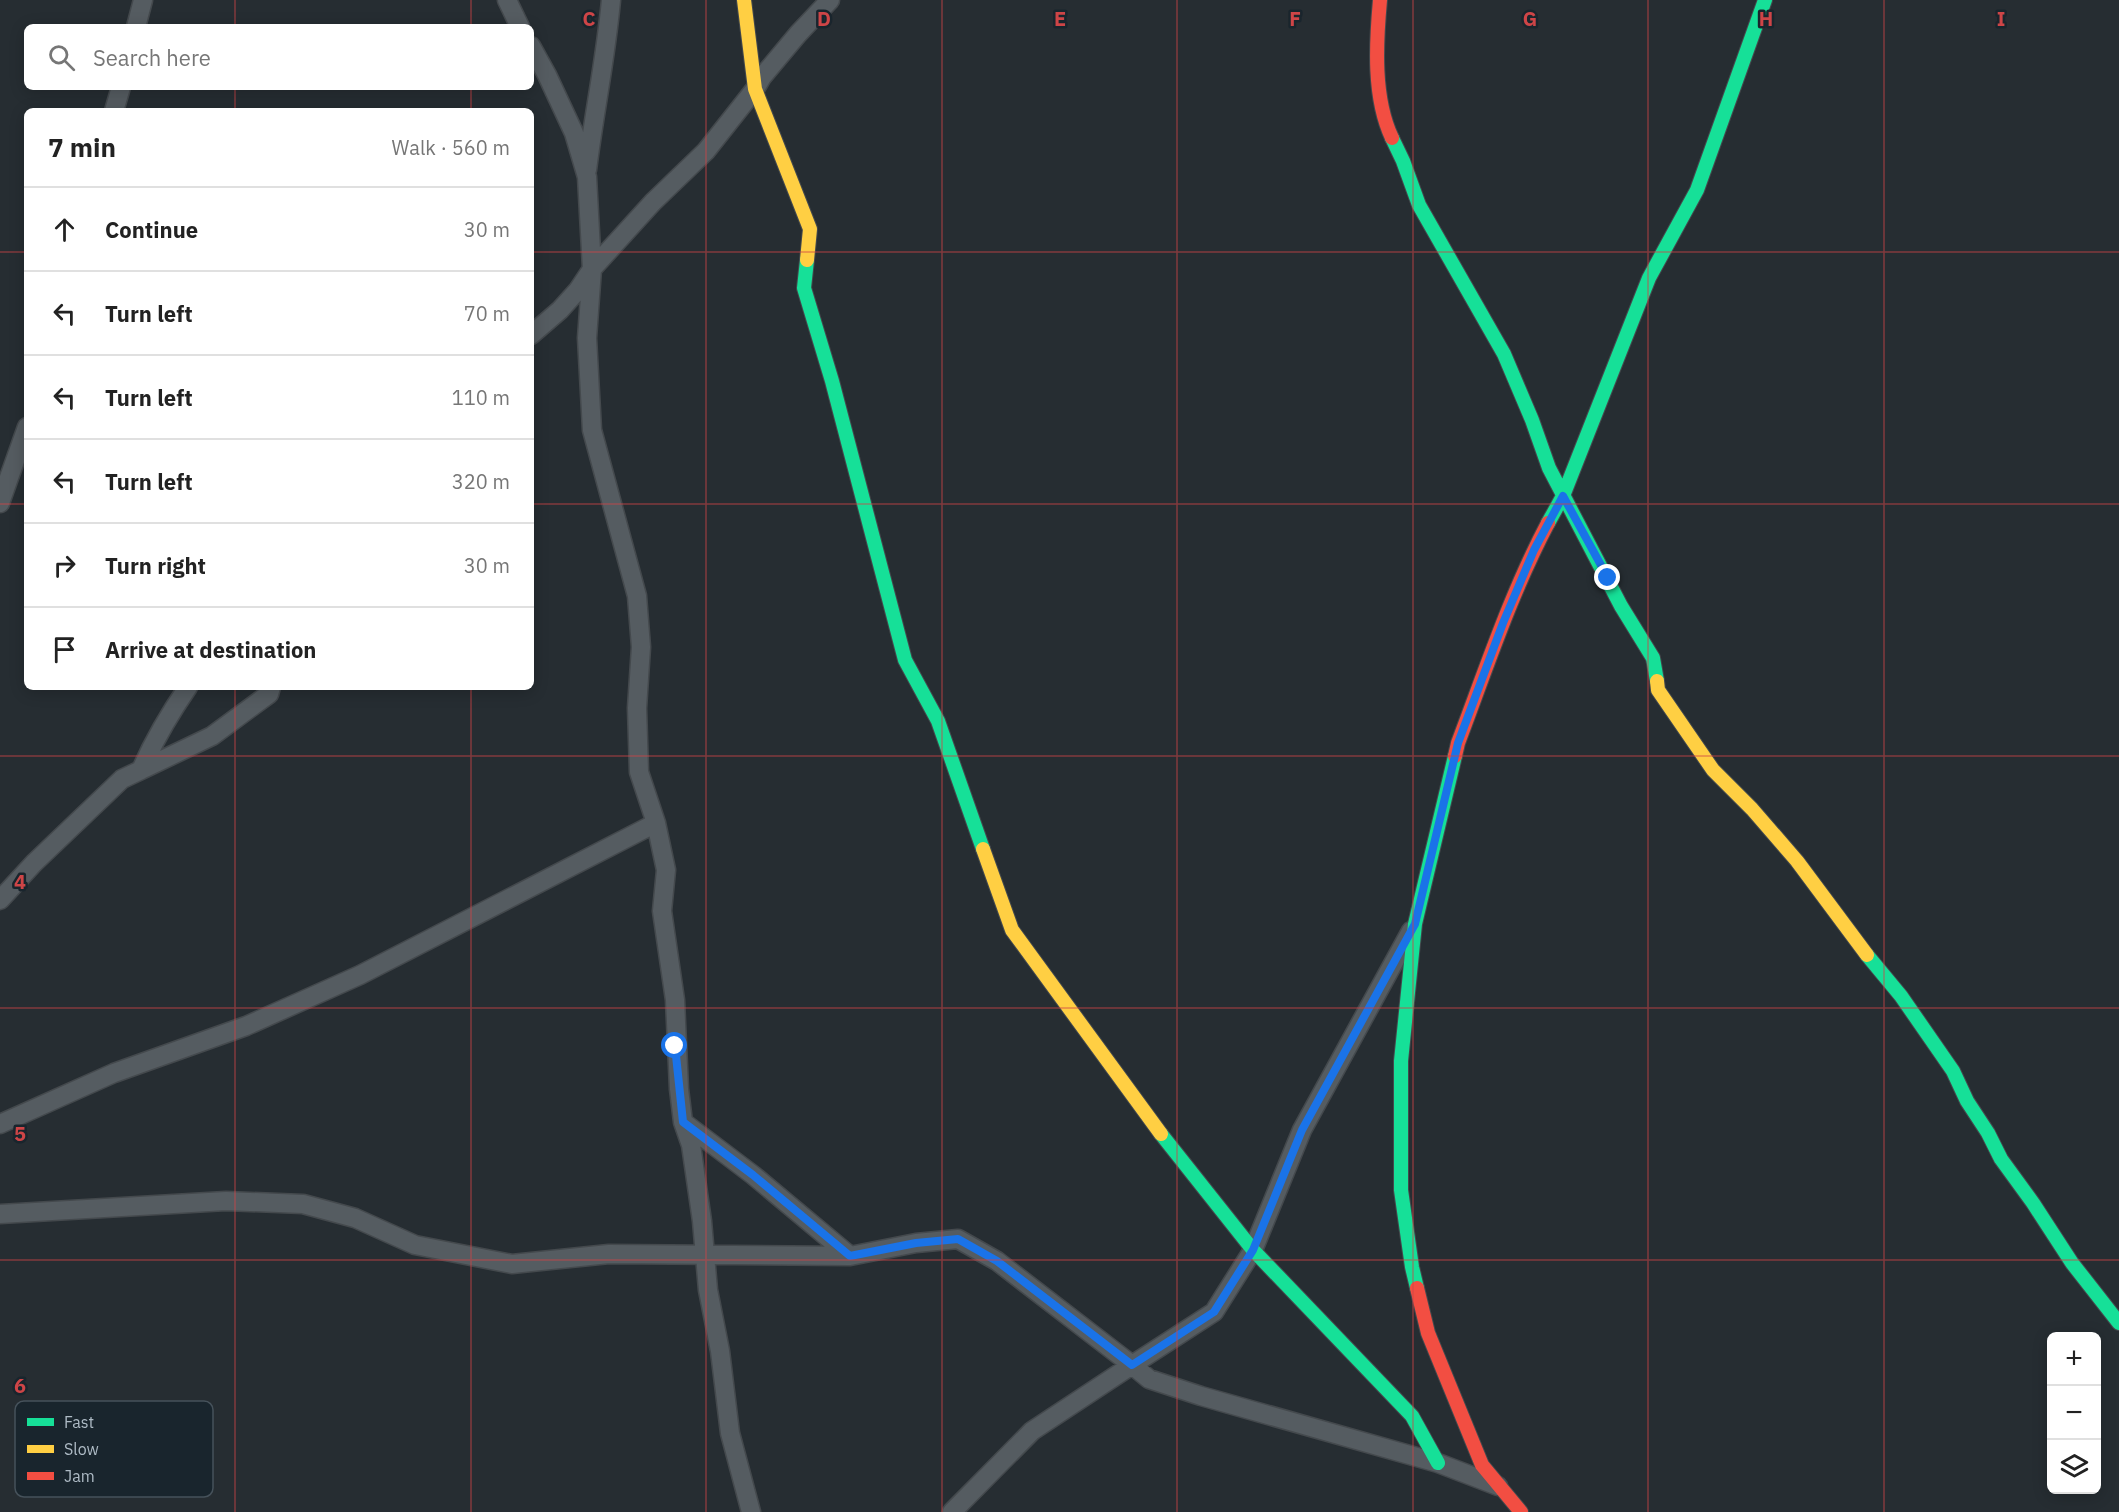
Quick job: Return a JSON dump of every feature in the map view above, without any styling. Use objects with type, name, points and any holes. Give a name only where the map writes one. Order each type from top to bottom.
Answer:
[{"type":"street","points":[[137,24],[143,0]]},
{"type":"street","points":[[507,0],[519,24]]},
{"type":"street","points":[[611,0],[607,43],[594,111],[586,177],[592,269],[586,338],[592,430],[637,596],[641,647],[637,708],[639,772],[656,823],[666,870],[662,911],[675,1000],[676,1057],[683,1122],[691,1145],[708,1290],[720,1351],[730,1433],[751,1512]]},
{"type":"street","points":[[744,0],[755,90],[810,229],[804,288],[832,381],[905,660],[938,721],[1012,930],[1150,1121],[1253,1250],[1412,1416],[1437,1463]]},
{"type":"street","points":[[534,333],[560,310],[578,290],[592,269],[653,202],[706,151],[755,90],[762,77],[830,0]]},
{"type":"street","points":[[1380,0],[1377,33],[1380,105],[1390,134],[1403,161],[1419,205],[1504,354],[1532,420],[1548,468],[1621,606],[1653,658],[1658,690],[1713,770],[1752,809],[1797,861],[1864,952],[1901,996],[1953,1071],[1967,1101],[1988,1133],[2001,1159],[2072,1263],[2119,1323]]},
{"type":"street","points":[[1521,1512],[1482,1465],[1428,1333],[1412,1267],[1401,1190],[1401,1061],[1415,924],[1458,743],[1503,623],[1534,550],[1563,496],[1649,278],[1697,190],[1765,0]]},
{"type":"street","points":[[534,51],[574,134],[586,177]]},
{"type":"street","points":[[115,108],[120,90]]},
{"type":"street","points":[[0,503],[24,435]]},
{"type":"street","points":[[141,770],[148,750],[186,690]]},
{"type":"street","points":[[0,900],[34,863],[122,779],[212,736],[269,694],[270,690]]},
{"type":"street","points":[[0,1124],[114,1073],[246,1026],[360,975],[656,823]]},
{"type":"street","points":[[952,1512],[1032,1431],[1214,1312],[1253,1250],[1302,1130],[1415,924]]},
{"type":"street","points":[[683,1122],[753,1175],[850,1256]]},
{"type":"street","points":[[0,1214],[226,1202],[303,1204],[355,1218],[415,1245],[512,1264],[609,1254],[850,1256],[916,1243],[958,1239],[997,1261],[1149,1379],[1437,1463],[1500,1487]]},
{"type":"traffic: fast","points":[[1548,523],[1563,496],[1649,278],[1697,190],[1765,0]]},
{"type":"traffic: fast","points":[[1392,138],[1419,205],[1504,354],[1532,420],[1549,468],[1621,606],[1653,658],[1657,681]]},
{"type":"traffic: fast","points":[[807,260],[804,288],[832,381],[905,660],[938,721],[983,849]]},
{"type":"traffic: fast","points":[[1417,1288],[1401,1190],[1401,1061],[1415,924],[1455,756]]},
{"type":"traffic: fast","points":[[1867,955],[1901,996],[1953,1071],[1967,1101],[1988,1133],[2001,1159],[2072,1263],[2119,1323]]},
{"type":"traffic: fast","points":[[1161,1134],[1253,1250],[1412,1416],[1438,1463]]},
{"type":"traffic: slow","points":[[744,0],[755,89],[810,229],[807,260]]},
{"type":"traffic: slow","points":[[1657,681],[1658,690],[1713,770],[1752,809],[1797,861],[1867,955]]},
{"type":"traffic: slow","points":[[983,849],[1012,930],[1161,1134]]},
{"type":"traffic: jam","points":[[1380,0],[1377,70],[1382,106],[1392,138]]},
{"type":"traffic: jam","points":[[1455,756],[1489,659],[1548,523]]},
{"type":"traffic: jam","points":[[1417,1288],[1428,1333],[1482,1465],[1521,1512]]},
{"type":"route","points":[[675,1046],[683,1122],[753,1175],[850,1256],[916,1243],[958,1239],[997,1261],[1132,1365],[1214,1312],[1253,1250],[1302,1130],[1415,924],[1458,743],[1503,623],[1534,550],[1563,496],[1608,578]]}]
